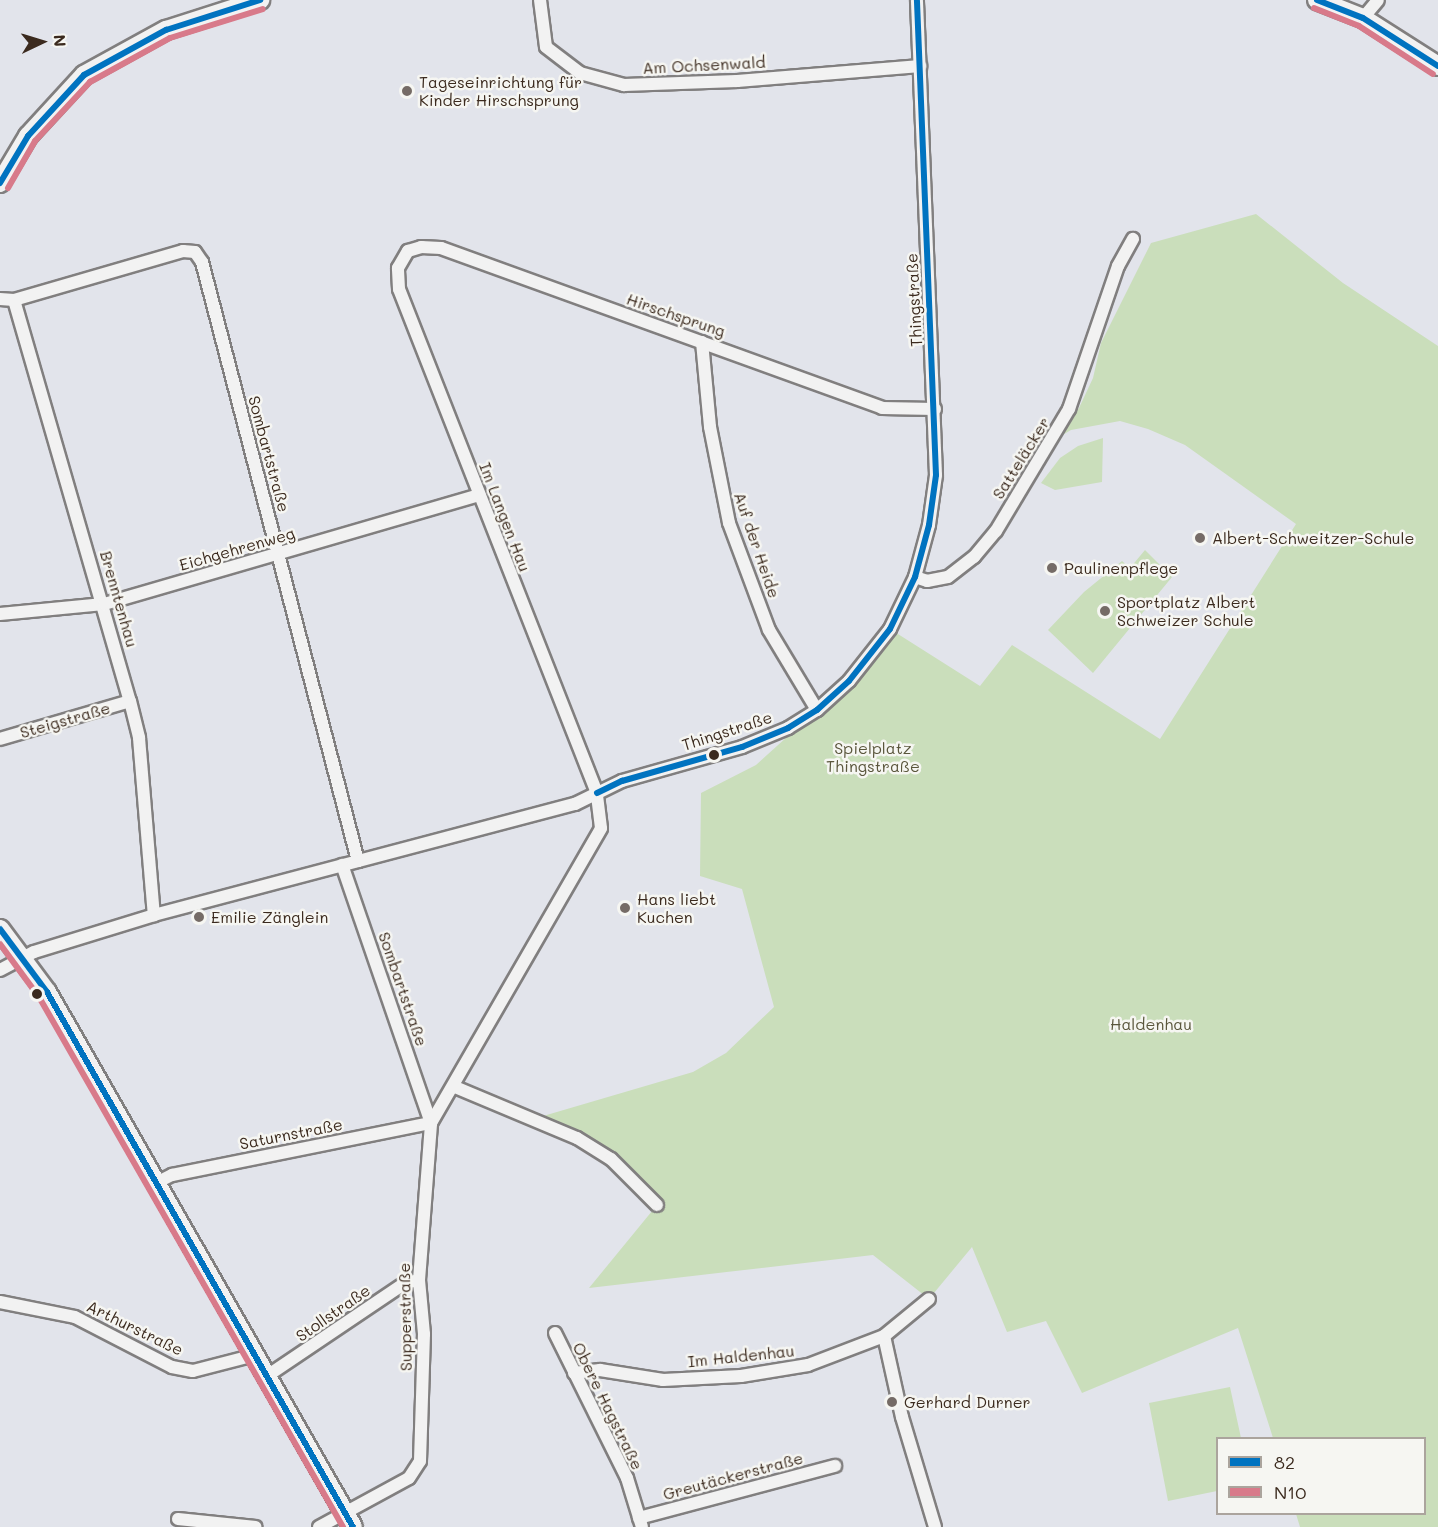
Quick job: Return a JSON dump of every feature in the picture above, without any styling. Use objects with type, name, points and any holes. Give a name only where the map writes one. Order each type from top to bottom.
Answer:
[{"type":"street","points":[[0,183],[28,136],[84,75],[166,30],[260,0]]},
{"type":"street","name":"Am Ochsenwald","points":[[540,0],[546,46],[580,73],[624,85],[737,81],[920,66]]},
{"type":"street","name":"Thingstraße","points":[[0,970],[23,958],[154,915],[575,804],[622,781],[742,747],[788,728],[817,710],[849,681],[890,629],[915,577],[929,525],[936,475],[917,0]]},
{"type":"street","points":[[1317,0],[1363,18],[1438,66]]},
{"type":"street","points":[[1363,18],[1378,0]]},
{"type":"street","name":"Satteläcker","points":[[915,577],[927,581],[948,577],[974,557],[996,531],[1069,409],[1118,266],[1133,239]]},
{"type":"street","name":"Hirschsprung","points":[[408,252],[421,247],[441,248],[882,408],[935,409]]},
{"type":"street","name":"Sombartstraße","points":[[0,299],[14,300],[183,251],[195,252],[202,261],[358,861]]},
{"type":"street","name":"Im Langen Hau","points":[[408,252],[398,268],[399,290],[597,794]]},
{"type":"street","name":"Brenntenhau","points":[[14,300],[104,604],[139,738],[154,915]]},
{"type":"street","name":"Auf der Heide","points":[[702,342],[710,427],[729,523],[769,630],[817,710]]},
{"type":"street","name":"Eichgehrenweg","points":[[0,614],[104,604],[479,495]]},
{"type":"street","name":"Steigstraße","points":[[0,739],[130,701]]},
{"type":"street","name":"Supperstraße","points":[[319,1527],[349,1521],[409,1478],[420,1461],[424,1334],[419,1280],[432,1123],[589,855],[601,828],[597,794]]},
{"type":"street","name":"Sombartstraße","points":[[342,865],[432,1123]]},
{"type":"street","points":[[0,929],[46,992],[158,1182],[349,1521]]},
{"type":"street","points":[[454,1087],[577,1138],[611,1159],[657,1205]]},
{"type":"street","name":"Saturnstraße","points":[[158,1182],[172,1175],[432,1123]]},
{"type":"street","name":"Stollstraße","points":[[267,1376],[405,1283],[419,1280]]},
{"type":"street","name":"Im Haldenhau","points":[[574,1373],[600,1370],[663,1380],[741,1376],[808,1365],[884,1336],[930,1299]]},
{"type":"street","name":"Arthurstraße","points":[[0,1302],[75,1317],[103,1328],[172,1367],[193,1371],[255,1355]]},
{"type":"street","name":"Obere Hagstraße","points":[[555,1334],[627,1478],[641,1522]]},
{"type":"street","points":[[884,1336],[902,1417],[935,1527]]},
{"type":"street","name":"Greutäckerstraße","points":[[641,1522],[835,1466]]},
{"type":"street","points":[[178,1519],[256,1527]]},
{"type":"green space","name":"Haldenhau","points":[[1256,214],[1343,283],[1438,346],[1438,1527],[1300,1527],[1296,1515],[1426,1515],[1426,1437],[1273,1437],[1238,1328],[1082,1393],[1046,1321],[1007,1332],[972,1247],[929,1299],[873,1255],[589,1288],[657,1205],[611,1159],[533,1119],[693,1072],[726,1053],[774,1007],[742,889],[700,876],[701,793],[756,765],[849,681],[890,629],[980,686],[1012,645],[1160,739],[1296,524],[1185,445],[1148,429],[1120,421],[1071,430],[1054,440],[1079,408],[1093,378],[1101,343],[1151,243]]},
{"type":"green space","points":[[1103,438],[1102,482],[1055,490],[1041,483],[1060,458],[1078,446]]},
{"type":"green space","name":"Sportplatz Albert Schweizer Schule","points":[[1145,550],[1172,577],[1093,673],[1048,630],[1084,592],[1122,561],[1130,568]]},
{"type":"green space","points":[[1230,1387],[1241,1437],[1216,1437],[1216,1491],[1168,1501],[1149,1403]]},
{"type":"transit line","name":"82","points":[[0,183],[28,136],[84,75],[166,30],[260,0]]},
{"type":"transit line","name":"82","points":[[597,793],[622,781],[742,747],[788,728],[817,710],[849,681],[890,629],[915,577],[929,525],[936,475],[917,0]]},
{"type":"transit line","name":"82","points":[[1317,0],[1363,18],[1438,66]]},
{"type":"transit line","name":"N10","points":[[1314,8],[1359,26],[1433,74]]},
{"type":"transit line","name":"N10","points":[[8,188],[35,141],[90,82],[170,38],[263,9]]},
{"type":"transit line","name":"82","points":[[0,929],[47,992],[353,1527]]},
{"type":"transit line","name":"N10","points":[[0,944],[39,997],[343,1527]]},
{"type":"place","name":"Tageseinrichtung für Kinder Hirschsprung","points":[[407,91]]},
{"type":"place","name":"Albert-Schweitzer-Schule","points":[[1200,538]]},
{"type":"place","name":"Paulinenpflege","points":[[1052,568]]},
{"type":"place","name":"Sportplatz Albert Schweizer Schule","points":[[1105,611]]},
{"type":"place","name":"Hans liebt Kuchen","points":[[625,908]]},
{"type":"place","name":"Emilie Zänglein","points":[[199,917]]},
{"type":"place","name":"Gerhard Durner","points":[[892,1402]]},
{"type":"park label","name":"Spielplatz Thingstraße","points":[[873,757]]}]
